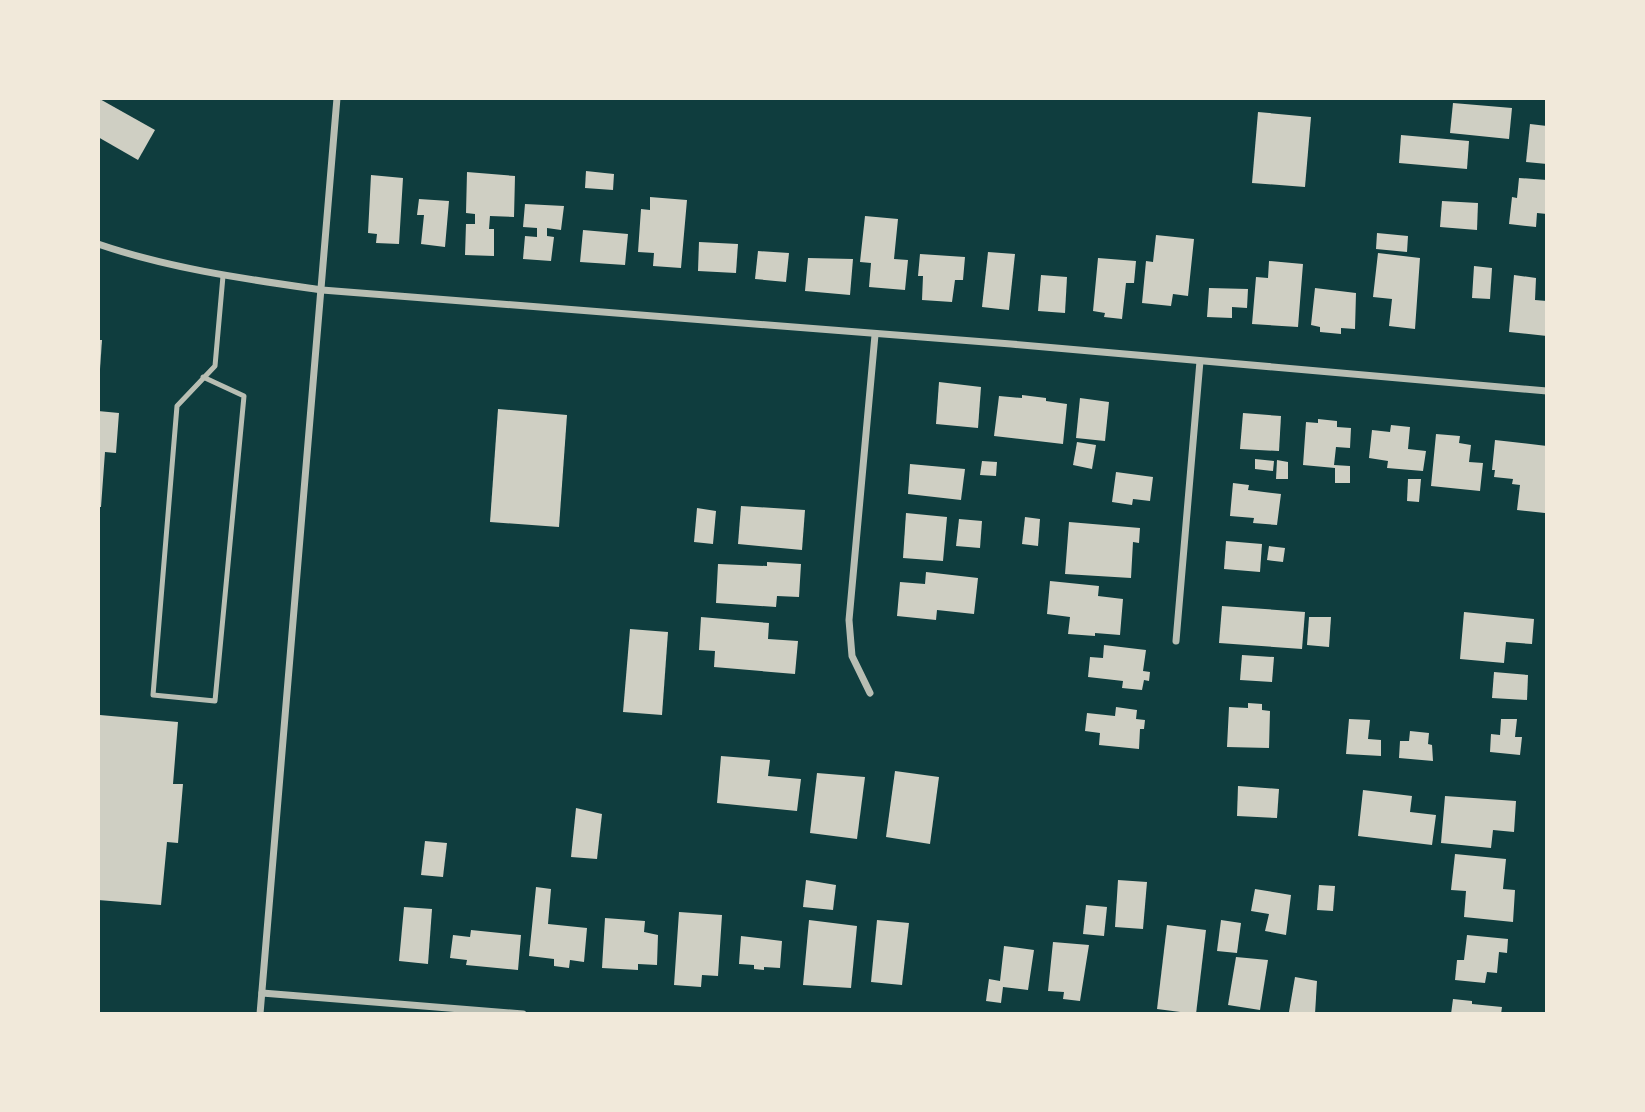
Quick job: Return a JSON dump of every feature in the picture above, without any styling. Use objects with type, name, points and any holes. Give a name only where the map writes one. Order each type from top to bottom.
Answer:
[{"type":"street","points":[[260,1014],[337,98]]},
{"type":"street","points":[[98,244],[140,258],[223,276],[322,290],[1011,344],[1547,391]]},
{"type":"street","points":[[870,693],[852,656],[849,620],[874,335]]},
{"type":"street","points":[[1176,641],[1200,361]]},
{"type":"street","points":[[262,993],[523,1014]]},
{"type":"lane","points":[[203,377],[244,396],[215,702],[153,695],[177,406],[203,377],[215,366],[223,276]]},
{"type":"building","points":[[98,98],[155,130],[138,160],[98,137]]},
{"type":"building","points":[[1453,103],[1512,108],[1509,139],[1450,133]]},
{"type":"building","points":[[1258,112],[1311,117],[1305,187],[1252,183]]},
{"type":"building","points":[[1530,124],[1547,126],[1547,164],[1526,162]]},
{"type":"building","points":[[1401,135],[1469,141],[1467,169],[1399,163]]},
{"type":"building","points":[[586,171],[614,174],[613,190],[585,188]]},
{"type":"building","points":[[467,172],[515,176],[514,217],[490,216],[489,229],[494,229],[494,256],[465,255],[466,224],[475,224],[475,214],[466,213]]},
{"type":"building","points":[[371,175],[403,178],[399,244],[376,243],[377,234],[368,233]]},
{"type":"building","points":[[1519,178],[1547,180],[1547,214],[1537,213],[1536,227],[1509,224],[1512,197],[1517,198]]},
{"type":"building","points":[[650,197],[687,200],[681,268],[653,266],[654,253],[638,252],[641,209],[650,210]]},
{"type":"building","points":[[419,199],[449,201],[445,247],[421,244],[424,215],[417,215]]},
{"type":"building","points":[[1442,201],[1478,203],[1477,230],[1440,227]]},
{"type":"building","points":[[525,204],[564,206],[561,230],[547,228],[547,236],[554,237],[551,261],[523,259],[525,236],[537,237],[537,228],[523,227]]},
{"type":"building","points":[[865,216],[898,219],[894,259],[908,260],[905,290],[869,287],[871,263],[860,262]]},
{"type":"building","points":[[583,230],[628,234],[625,265],[580,262]]},
{"type":"building","points":[[1377,233],[1408,236],[1407,252],[1376,249]]},
{"type":"building","points":[[1156,235],[1194,239],[1188,296],[1173,294],[1171,306],[1142,303],[1146,261],[1153,262]]},
{"type":"building","points":[[699,242],[738,244],[736,273],[698,271]]},
{"type":"building","points":[[758,251],[789,253],[786,282],[755,279]]},
{"type":"building","points":[[988,252],[1015,254],[1009,310],[982,307]]},
{"type":"building","points":[[1378,253],[1420,258],[1415,329],[1389,326],[1392,299],[1373,297]]},
{"type":"building","points":[[920,254],[965,257],[963,280],[955,280],[952,302],[922,300],[923,276],[918,276]]},
{"type":"building","points":[[808,258],[853,259],[850,295],[805,291]]},
{"type":"building","points":[[1098,258],[1136,261],[1134,283],[1126,283],[1122,319],[1104,317],[1105,313],[1093,311]]},
{"type":"building","points":[[1269,261],[1303,264],[1298,327],[1252,324],[1256,277],[1268,278]]},
{"type":"building","points":[[1474,266],[1492,268],[1490,299],[1472,298]]},
{"type":"building","points":[[1041,275],[1067,277],[1065,313],[1038,311]]},
{"type":"building","points":[[1514,275],[1536,278],[1535,300],[1547,301],[1547,336],[1509,332]]},
{"type":"building","points":[[1209,288],[1248,289],[1247,308],[1232,307],[1232,318],[1207,317]]},
{"type":"building","points":[[1315,288],[1356,293],[1355,329],[1341,328],[1341,334],[1320,332],[1320,327],[1311,325]]},
{"type":"building","points":[[98,340],[102,340],[100,369],[98,369]]},
{"type":"building","points":[[939,382],[981,387],[978,428],[936,424]]},
{"type":"building","points":[[1022,395],[1067,404],[1063,444],[994,436],[999,396],[1022,398]]},
{"type":"building","points":[[1080,398],[1109,402],[1105,441],[1076,438]]},
{"type":"building","points":[[498,409],[567,415],[559,527],[490,522]]},
{"type":"building","points":[[98,411],[119,413],[116,453],[105,452],[101,507],[98,507]]},
{"type":"building","points":[[1243,413],[1281,416],[1279,451],[1240,449]]},
{"type":"building","points":[[1318,419],[1337,421],[1337,427],[1351,428],[1350,448],[1336,447],[1334,465],[1350,466],[1350,483],[1335,483],[1335,468],[1303,465],[1306,422],[1318,423]]},
{"type":"building","points":[[1391,425],[1410,427],[1408,449],[1426,451],[1423,471],[1387,468],[1388,461],[1369,458],[1372,430],[1390,432]]},
{"type":"building","points":[[1436,434],[1460,436],[1459,443],[1471,445],[1469,462],[1483,463],[1480,491],[1431,486]]},
{"type":"building","points":[[1495,440],[1547,446],[1545,513],[1517,510],[1520,485],[1512,484],[1513,479],[1494,477],[1495,470],[1492,470]]},
{"type":"building","points":[[1077,442],[1096,445],[1092,469],[1073,465]]},
{"type":"building","points":[[1255,459],[1274,461],[1273,471],[1255,469]]},
{"type":"building","points":[[1277,460],[1288,462],[1288,479],[1276,479]]},
{"type":"building","points":[[982,461],[997,462],[996,476],[980,475]]},
{"type":"building","points":[[910,464],[965,469],[961,500],[908,494]]},
{"type":"building","points":[[1116,472],[1153,477],[1150,501],[1133,499],[1132,505],[1112,502]]},
{"type":"building","points":[[1408,479],[1421,479],[1419,502],[1407,501]]},
{"type":"building","points":[[1233,483],[1249,485],[1248,490],[1281,494],[1277,525],[1253,523],[1254,518],[1230,516]]},
{"type":"building","points":[[741,506],[805,510],[802,550],[738,544]]},
{"type":"building","points":[[697,508],[716,511],[713,544],[694,542]]},
{"type":"building","points":[[906,513],[947,517],[943,561],[903,558]]},
{"type":"building","points":[[1025,517],[1040,519],[1038,546],[1022,544]]},
{"type":"building","points":[[959,519],[982,521],[980,548],[956,546]]},
{"type":"building","points":[[1069,522],[1140,528],[1139,543],[1133,542],[1131,578],[1065,574]]},
{"type":"building","points":[[1226,541],[1262,544],[1260,572],[1224,569]]},
{"type":"building","points":[[1269,546],[1285,548],[1283,562],[1267,560]]},
{"type":"building","points":[[767,562],[801,564],[799,597],[777,596],[776,607],[716,603],[718,564],[767,566]]},
{"type":"building","points":[[926,572],[978,578],[974,614],[937,610],[936,620],[897,616],[900,582],[925,584]]},
{"type":"building","points":[[1050,581],[1099,586],[1098,596],[1123,599],[1120,635],[1068,634],[1070,617],[1047,614]]},
{"type":"building","points":[[1222,606],[1305,612],[1302,649],[1219,643]]},
{"type":"building","points":[[1464,612],[1534,619],[1532,644],[1506,642],[1504,663],[1460,659]]},
{"type":"building","points":[[701,617],[769,623],[768,639],[798,641],[795,674],[714,667],[715,651],[699,650]]},
{"type":"building","points":[[1309,617],[1331,617],[1329,647],[1307,645]]},
{"type":"building","points":[[630,629],[668,632],[662,715],[623,712]]},
{"type":"building","points":[[1104,645],[1146,650],[1143,671],[1150,672],[1149,681],[1144,680],[1142,690],[1122,688],[1123,681],[1088,677],[1090,657],[1103,658]]},
{"type":"building","points":[[1242,655],[1274,657],[1272,682],[1240,680]]},
{"type":"building","points":[[1494,672],[1528,675],[1527,700],[1492,698]]},
{"type":"building","points":[[1248,703],[1262,704],[1262,710],[1270,711],[1269,748],[1227,747],[1229,707],[1248,708]]},
{"type":"building","points":[[1116,707],[1137,710],[1136,719],[1145,720],[1144,729],[1140,729],[1139,749],[1099,745],[1100,733],[1085,731],[1087,713],[1115,716]]},
{"type":"building","points":[[100,715],[178,722],[173,784],[183,784],[178,843],[167,842],[161,905],[98,900]]},
{"type":"building","points":[[1349,719],[1370,720],[1368,739],[1381,740],[1381,756],[1346,754]]},
{"type":"building","points":[[1501,719],[1517,719],[1515,737],[1522,737],[1520,755],[1490,752],[1491,734],[1500,735]]},
{"type":"building","points":[[1410,731],[1429,733],[1428,744],[1432,745],[1433,761],[1399,758],[1400,741],[1409,741]]},
{"type":"building","points":[[721,756],[770,760],[768,776],[801,779],[797,811],[717,803]]},
{"type":"building","points":[[895,771],[939,777],[930,844],[886,837]]},
{"type":"building","points":[[817,773],[865,777],[857,839],[810,833]]},
{"type":"building","points":[[1238,786],[1279,789],[1277,818],[1237,816]]},
{"type":"building","points":[[1363,790],[1412,796],[1410,812],[1436,815],[1432,845],[1358,836]]},
{"type":"building","points":[[1445,796],[1516,801],[1514,832],[1493,830],[1491,848],[1441,843]]},
{"type":"building","points":[[576,808],[602,814],[597,859],[571,857]]},
{"type":"building","points":[[425,841],[447,843],[443,877],[421,875]]},
{"type":"building","points":[[1455,854],[1506,859],[1503,889],[1515,890],[1513,922],[1464,917],[1466,891],[1451,890]]},
{"type":"building","points":[[806,880],[836,885],[833,910],[803,907]]},
{"type":"building","points":[[1118,880],[1147,882],[1143,929],[1115,927]]},
{"type":"building","points":[[1319,885],[1335,886],[1333,911],[1317,910]]},
{"type":"building","points":[[536,887],[551,889],[548,924],[587,928],[584,962],[570,960],[569,968],[554,966],[554,959],[529,956]]},
{"type":"building","points":[[1255,889],[1291,895],[1286,935],[1265,931],[1269,914],[1251,911]]},
{"type":"building","points":[[1086,905],[1107,907],[1104,936],[1083,934]]},
{"type":"building","points":[[404,907],[432,909],[428,964],[399,961]]},
{"type":"building","points":[[679,912],[722,915],[718,976],[702,975],[701,987],[674,985]]},
{"type":"building","points":[[605,918],[645,921],[644,932],[658,935],[657,965],[638,964],[638,970],[602,968]]},
{"type":"building","points":[[809,920],[857,926],[851,988],[803,985]]},
{"type":"building","points":[[877,920],[909,923],[902,985],[871,982]]},
{"type":"building","points":[[1221,920],[1241,923],[1237,953],[1217,951]]},
{"type":"building","points":[[1167,925],[1206,930],[1196,1014],[1157,1009]]},
{"type":"building","points":[[471,930],[521,935],[518,970],[466,965],[467,960],[450,958],[453,935],[470,937]]},
{"type":"building","points":[[1467,935],[1508,939],[1507,953],[1499,952],[1497,973],[1487,972],[1485,983],[1455,980],[1457,960],[1464,960]]},
{"type":"building","points":[[741,936],[782,941],[780,968],[764,967],[764,970],[754,969],[754,965],[739,964]]},
{"type":"building","points":[[1053,942],[1089,945],[1080,1001],[1063,999],[1064,992],[1048,991]]},
{"type":"building","points":[[1004,946],[1034,950],[1028,990],[1003,987],[1001,1003],[986,1001],[989,979],[1000,981]]},
{"type":"building","points":[[1236,957],[1268,960],[1260,1010],[1228,1005]]},
{"type":"building","points":[[1295,977],[1317,981],[1315,1014],[1289,1012]]},
{"type":"building","points":[[1453,999],[1502,1007],[1501,1014],[1451,1014]]}]
